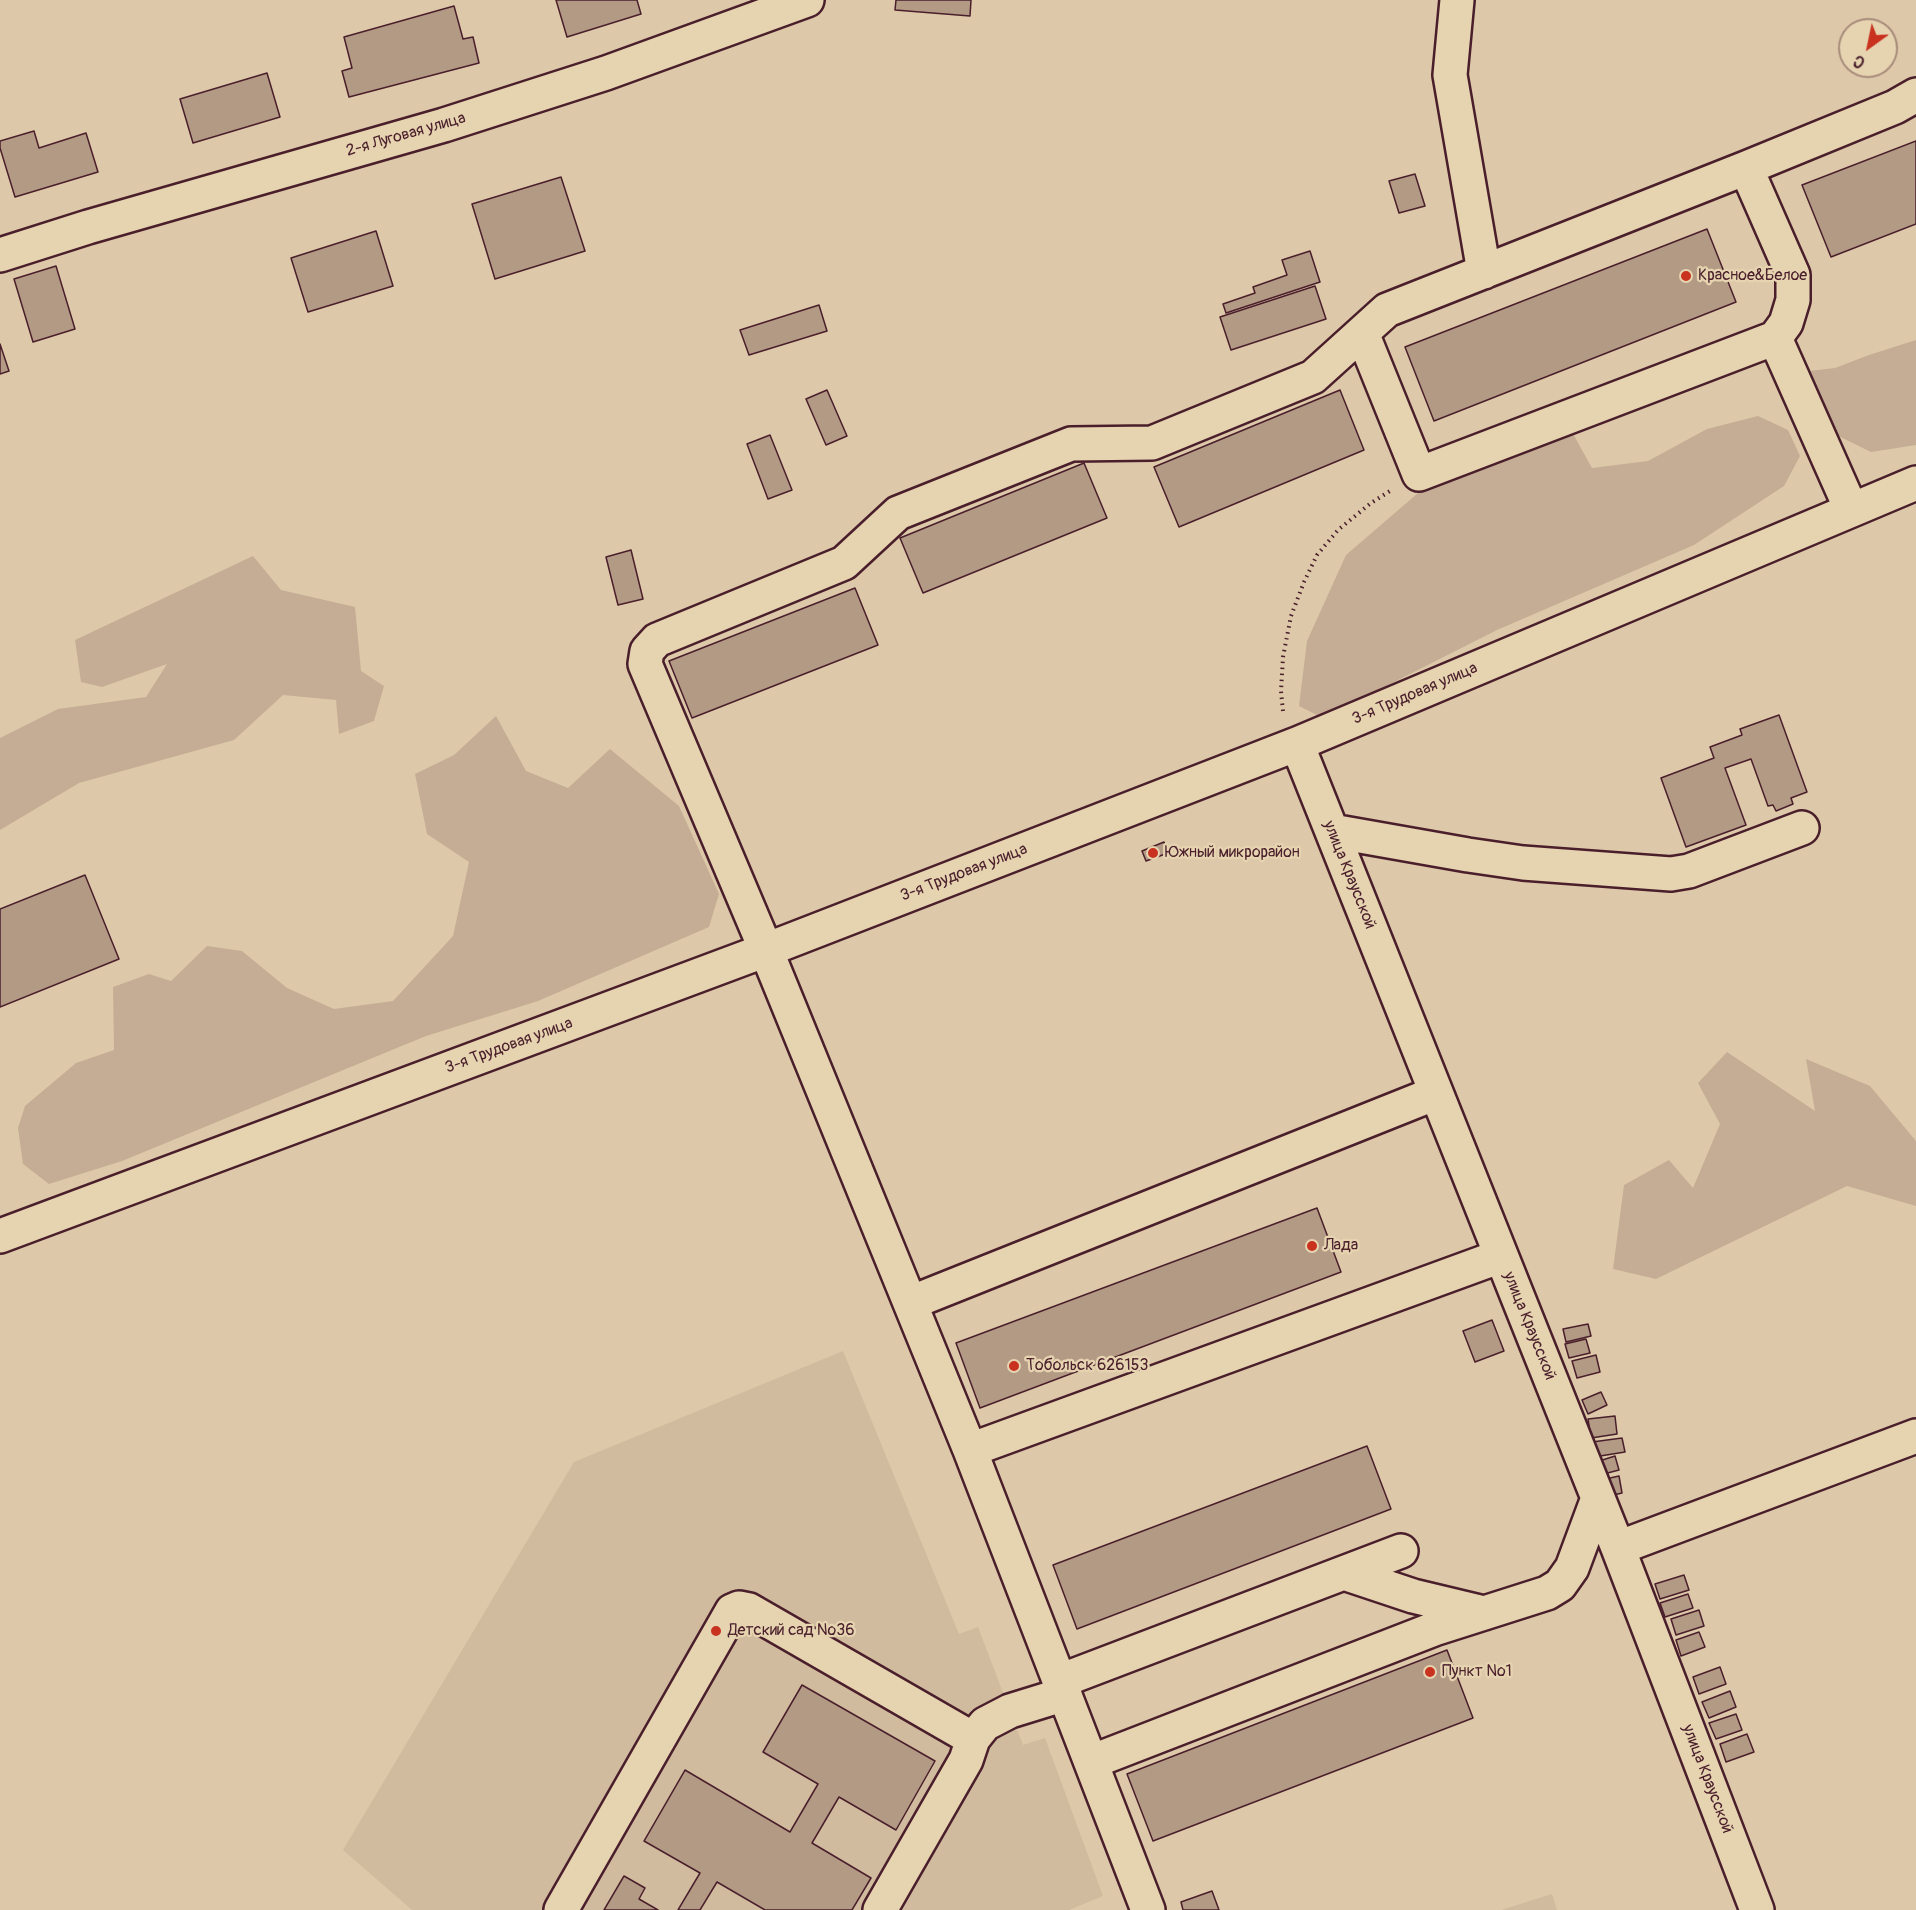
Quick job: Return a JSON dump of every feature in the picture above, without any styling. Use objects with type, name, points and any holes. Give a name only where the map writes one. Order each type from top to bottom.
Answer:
[{"type":"street","name":"2-я Луговая улица","points":[[0,255],[88,227],[455,122],[606,74],[807,0]]},
{"type":"street","points":[[1457,0],[1450,75],[1484,272]]},
{"type":"street","points":[[1148,1910],[970,1450],[766,950],[645,664],[647,651],[657,640],[844,563],[898,513],[1071,444],[1152,443],[1313,377],[1386,310],[1746,168],[1895,107],[1916,95]]},
{"type":"street","points":[[1362,333],[1419,474],[1775,338],[1786,323],[1793,300],[1793,275],[1746,168]]},
{"type":"street","points":[[1775,338],[1851,509]]},
{"type":"street","name":"3-я Трудовая улица","points":[[0,1236],[766,950],[1297,744],[1916,483]]},
{"type":"street","name":"улица Краусской","points":[[1297,744],[1618,1548],[1757,1910]]},
{"type":"street","points":[[1332,831],[1523,863],[1671,874],[1689,872],[1802,828]]},
{"type":"street","points":[[910,1303],[1436,1093]]},
{"type":"street","points":[[970,1450],[1501,1256]]},
{"type":"street","points":[[1618,1548],[1916,1436]]},
{"type":"street","points":[[1091,1762],[1434,1629],[1547,1593],[1560,1585],[1572,1568],[1598,1498]]},
{"type":"street","points":[[880,1910],[966,1760],[973,1739],[986,1724],[1063,1688],[1401,1551]]},
{"type":"street","points":[[1344,1573],[1380,1583],[1413,1596],[1485,1613]]},
{"type":"street","points":[[561,1910],[732,1611],[740,1608],[749,1610],[973,1739]]},
{"type":"path","points":[[1297,744],[1282,709],[1281,691],[1283,657],[1289,626],[1304,582],[1317,555],[1338,530],[1371,503],[1419,474]]},
{"type":"shaded area","points":[[1916,340],[1916,445],[1871,452],[1826,430],[1809,371],[1835,368]]},
{"type":"shaded area","points":[[1758,416],[1788,430],[1800,456],[1784,486],[1694,545],[1497,630],[1323,718],[1299,706],[1307,641],[1346,555],[1425,487],[1572,432],[1592,468],[1648,461],[1707,429]]},
{"type":"shaded area","points":[[253,556],[281,590],[355,607],[361,671],[384,686],[374,721],[339,734],[336,700],[283,695],[234,740],[79,783],[0,830],[0,738],[58,709],[146,697],[167,664],[102,687],[81,682],[75,640]]},
{"type":"shaded area","points":[[496,716],[526,771],[568,788],[610,749],[679,806],[719,894],[709,927],[538,1001],[426,1036],[122,1161],[49,1184],[23,1164],[18,1128],[25,1106],[76,1063],[114,1050],[113,987],[149,974],[171,981],[207,946],[242,951],[287,988],[334,1009],[393,1001],[453,936],[469,862],[427,834],[415,774],[454,755]]},
{"type":"shaded area","points":[[1727,1052],[1815,1111],[1806,1059],[1870,1086],[1916,1141],[1916,1206],[1847,1186],[1656,1279],[1613,1269],[1624,1185],[1669,1160],[1693,1188],[1720,1124],[1698,1083]]},
{"type":"shaded area","name":"Детский сад №36","points":[[843,1351],[959,1634],[978,1627],[1023,1745],[1045,1738],[1103,1896],[1069,1910],[412,1910],[343,1850],[574,1462]]},
{"type":"shaded area","points":[[1552,1894],[1557,1910],[1501,1910]]},
{"type":"building","points":[[556,0],[637,0],[641,14],[567,37]]},
{"type":"building","points":[[896,0],[971,0],[970,16],[895,10]]},
{"type":"building","points":[[454,6],[463,39],[473,37],[479,63],[349,97],[342,71],[352,68],[344,37]]},
{"type":"building","points":[[267,73],[280,117],[193,143],[180,99]]},
{"type":"building","points":[[34,131],[39,148],[86,133],[98,172],[15,197],[0,148],[0,141]]},
{"type":"building","points":[[1916,141],[1916,224],[1831,257],[1802,185]]},
{"type":"building","points":[[1415,174],[1425,206],[1399,213],[1389,181]]},
{"type":"building","points":[[561,177],[585,251],[495,279],[472,204]]},
{"type":"building","points":[[1707,229],[1736,302],[1434,421],[1405,347]]},
{"type":"building","points":[[376,231],[393,286],[308,312],[291,258]]},
{"type":"building","points":[[1310,251],[1320,282],[1226,313],[1223,304],[1255,293],[1253,287],[1287,275],[1282,260]]},
{"type":"building","points":[[56,266],[75,329],[33,342],[14,279]]},
{"type":"building","points":[[1315,286],[1326,319],[1231,350],[1220,317]]},
{"type":"building","points":[[819,305],[827,331],[749,355],[740,330]]},
{"type":"building","points":[[0,344],[9,371],[0,374]]},
{"type":"building","points":[[827,390],[847,436],[826,445],[806,399]]},
{"type":"building","points":[[1340,390],[1364,450],[1179,527],[1154,467]]},
{"type":"building","points":[[770,435],[792,490],[768,499],[747,444]]},
{"type":"building","points":[[1084,463],[1107,518],[923,593],[900,538]]},
{"type":"building","points":[[631,550],[643,599],[618,605],[606,557]]},
{"type":"building","points":[[855,588],[878,645],[692,718],[669,661]]},
{"type":"building","points":[[1779,715],[1807,792],[1791,798],[1793,804],[1776,811],[1773,805],[1768,806],[1751,759],[1725,768],[1746,825],[1686,847],[1661,778],[1714,758],[1710,747],[1742,735],[1740,729]]},
{"type":"building","points":[[1164,842],[1168,853],[1146,861],[1142,851]]},
{"type":"building","points":[[85,875],[119,959],[0,1007],[0,909]]},
{"type":"building","points":[[1317,1208],[1341,1272],[980,1408],[956,1343]]},
{"type":"building","points":[[1492,1320],[1504,1351],[1475,1362],[1463,1331]]},
{"type":"building","points":[[1588,1324],[1591,1336],[1566,1342],[1563,1329]]},
{"type":"building","points":[[1586,1339],[1590,1353],[1569,1358],[1565,1344]]},
{"type":"building","points":[[1596,1355],[1600,1372],[1577,1378],[1572,1361]]},
{"type":"building","points":[[1601,1392],[1607,1405],[1588,1414],[1582,1400]]},
{"type":"building","points":[[1615,1416],[1617,1434],[1591,1438],[1588,1419]]},
{"type":"building","points":[[1622,1438],[1625,1452],[1594,1457],[1592,1442]]},
{"type":"building","points":[[1367,1446],[1391,1509],[1077,1629],[1053,1565]]},
{"type":"building","points":[[1615,1456],[1619,1470],[1600,1475],[1596,1462]]},
{"type":"building","points":[[1619,1476],[1622,1493],[1605,1497],[1601,1480]]},
{"type":"building","points":[[1684,1575],[1689,1590],[1660,1599],[1655,1584]]},
{"type":"building","points":[[1688,1594],[1693,1608],[1665,1617],[1660,1603]]},
{"type":"building","points":[[1699,1610],[1704,1626],[1676,1635],[1671,1619]]},
{"type":"building","points":[[1699,1632],[1705,1647],[1681,1656],[1676,1640]]},
{"type":"building","points":[[1447,1650],[1473,1718],[1153,1841],[1127,1774]]},
{"type":"building","points":[[1720,1667],[1726,1684],[1699,1694],[1693,1677]]},
{"type":"building","points":[[802,1685],[935,1761],[896,1830],[839,1797],[812,1843],[871,1878],[852,1910],[765,1910],[717,1882],[700,1910],[678,1910],[700,1873],[644,1841],[685,1770],[790,1832],[818,1784],[763,1752]]},
{"type":"building","points":[[1730,1691],[1736,1707],[1709,1718],[1702,1702]]},
{"type":"building","points":[[1736,1714],[1742,1730],[1716,1739],[1709,1723]]},
{"type":"building","points":[[1747,1734],[1754,1752],[1726,1762],[1720,1744]]},
{"type":"building","points":[[624,1876],[645,1888],[639,1899],[658,1910],[604,1910]]},
{"type":"building","points":[[1212,1891],[1219,1910],[1183,1910],[1181,1902]]},
{"type":"place","name":"Красное&Белое","points":[[1686,276]]},
{"type":"place","name":"Южный микрорайон","points":[[1153,853]]},
{"type":"place","name":"Лада","points":[[1312,1246]]},
{"type":"place","name":"Тобольск 626153","points":[[1014,1366]]},
{"type":"place","name":"Детский сад №36","points":[[716,1631]]},
{"type":"place","name":"Пункт №1","points":[[1430,1672]]}]
